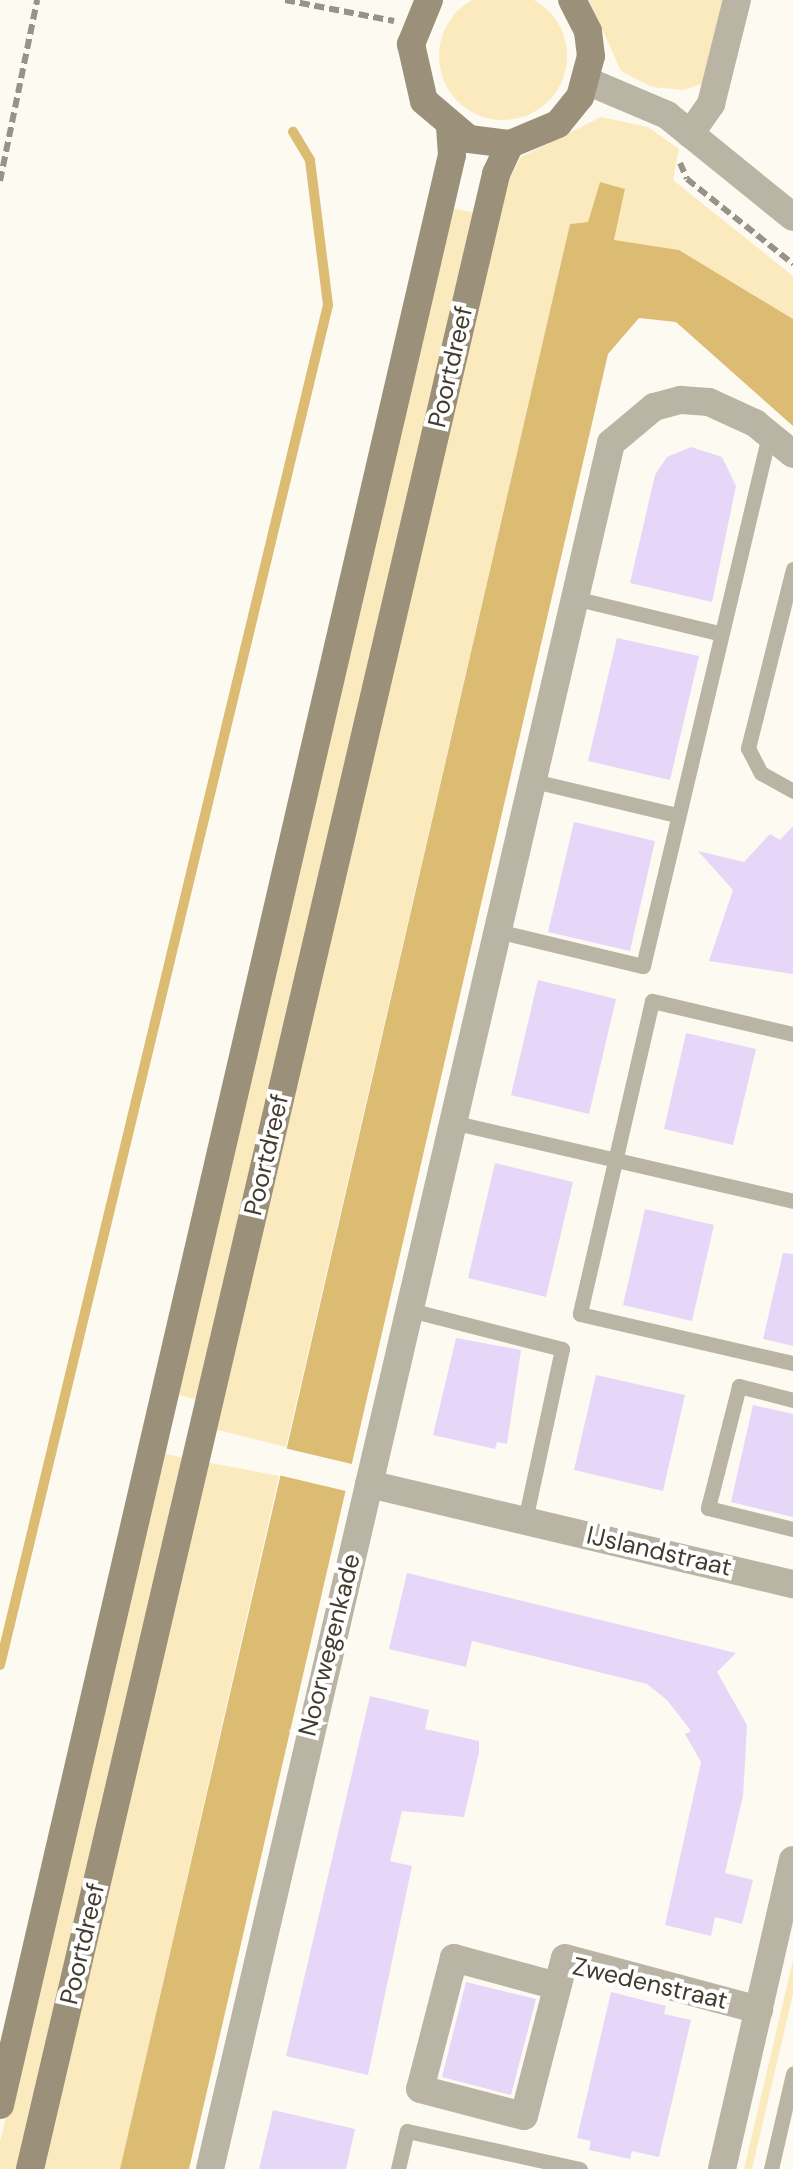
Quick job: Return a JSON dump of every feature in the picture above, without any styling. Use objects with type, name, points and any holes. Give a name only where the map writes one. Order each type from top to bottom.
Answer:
[{"type":"main road","points":[[429,0],[415,26],[416,83],[450,129],[510,144],[558,124],[587,81],[588,31],[572,0]]},
{"type":"main road","name":"Poortdreef","points":[[0,2105],[452,155],[450,129]]},
{"type":"main road","name":"Poortdreef","points":[[30,2169],[496,174],[510,144]]},
{"type":"street","points":[[690,134],[711,104],[737,0]]},
{"type":"street","points":[[587,81],[634,96],[690,134],[793,217]]},
{"type":"street","name":"Noorwegenkade","points":[[210,2169],[410,1310],[538,782],[612,444],[630,422],[654,407],[709,402],[769,435],[793,454]]},
{"type":"street","name":"IJslandstraat","points":[[369,1484],[793,1584]]},
{"type":"street","name":"Zwedenstraat","points":[[722,2169],[793,1860]]},
{"type":"street","name":"Zwedenstraat","points":[[557,1986],[454,1958],[420,2089],[524,2116],[557,1986],[564,1958],[758,2010]]},
{"type":"lane","points":[[501,932],[642,966],[769,435]]},
{"type":"lane","points":[[793,569],[748,748],[761,774],[793,791]]},
{"type":"lane","points":[[578,598],[719,633]]},
{"type":"lane","points":[[538,782],[677,815]]},
{"type":"lane","points":[[793,1034],[652,1002],[580,1314],[793,1363]]},
{"type":"lane","points":[[456,1123],[793,1201]]},
{"type":"lane","points":[[410,1310],[562,1348],[525,1520]]},
{"type":"lane","points":[[793,1400],[739,1386],[708,1508],[793,1529]]},
{"type":"lane","points":[[771,2169],[793,2074]]},
{"type":"lane","points":[[398,2169],[407,2131],[547,2165],[580,2169]]},
{"type":"path","points":[[0,181],[37,0]]},
{"type":"path","points":[[284,0],[415,26]]},
{"type":"shaded area","points":[[503,-8],[528,-3],[548,11],[562,31],[567,56],[562,81],[548,101],[528,115],[503,120],[478,115],[458,101],[444,81],[439,56],[444,31],[458,11],[478,-3]]},
{"type":"shaded area","points":[[589,0],[725,0],[705,83],[683,90],[652,87],[621,71]]},
{"type":"shaded area","points":[[601,117],[648,127],[679,149],[673,180],[793,276],[793,319],[679,250],[614,241],[625,189],[600,182],[588,222],[570,224],[286,1447],[214,1429],[503,191],[521,157]]},
{"type":"shaded area","points":[[600,182],[625,189],[614,240],[679,250],[793,319],[793,426],[676,322],[639,318],[608,354],[189,2169],[120,2169],[570,224],[588,222]]},
{"type":"shaded area","points":[[452,208],[480,214],[198,1400],[175,1394]]},
{"type":"shaded area","points":[[161,1453],[189,1459],[23,2169],[0,2169],[0,2142]]},
{"type":"shaded area","points":[[206,1462],[279,1476],[120,2169],[41,2169]]},
{"type":"shaded area","points":[[793,1960],[793,1994],[752,2169],[744,2169]]},
{"type":"pier","points":[[280,1447],[356,1465],[350,1492],[274,1474]]},
{"type":"building","points":[[691,447],[722,457],[736,486],[712,602],[630,583],[655,475],[667,457]]},
{"type":"building","points":[[617,638],[699,656],[670,780],[588,761]]},
{"type":"building","points":[[574,822],[655,841],[630,951],[548,932]]},
{"type":"building","points":[[793,826],[793,974],[709,961],[733,890],[698,851],[744,862],[770,834],[780,840]]},
{"type":"building","points":[[538,980],[616,999],[589,1114],[511,1095]]},
{"type":"building","points":[[686,1033],[756,1049],[733,1145],[664,1129]]},
{"type":"building","points":[[495,1163],[573,1182],[546,1297],[468,1278]]},
{"type":"building","points":[[645,1209],[714,1225],[692,1321],[623,1305]]},
{"type":"building","points":[[783,1253],[793,1254],[793,1346],[763,1339]]},
{"type":"building","points":[[456,1338],[521,1350],[507,1444],[497,1442],[495,1449],[433,1435]]},
{"type":"building","points":[[596,1375],[685,1395],[663,1491],[574,1470]]},
{"type":"building","points":[[753,1405],[793,1414],[793,1517],[731,1502]]},
{"type":"building","points":[[407,1573],[736,1653],[717,1672],[747,1725],[743,1796],[725,1873],[753,1880],[742,1924],[715,1917],[711,1936],[665,1925],[701,1762],[685,1734],[691,1731],[667,1700],[647,1684],[472,1641],[466,1667],[389,1649]]},
{"type":"building","points":[[370,1696],[429,1710],[425,1729],[479,1741],[479,1752],[464,1817],[402,1811],[390,1861],[412,1866],[368,2075],[286,2056]]},
{"type":"building","points":[[466,1982],[536,1999],[511,2095],[442,2077]]},
{"type":"building","points":[[611,1992],[666,2006],[664,2014],[691,2020],[659,2157],[632,2151],[630,2159],[589,2150],[591,2141],[577,2138]]},
{"type":"building","points":[[273,2110],[355,2129],[346,2169],[259,2169]]},
{"type":"waterway","points":[[0,1665],[328,305],[310,160],[293,132]]}]
